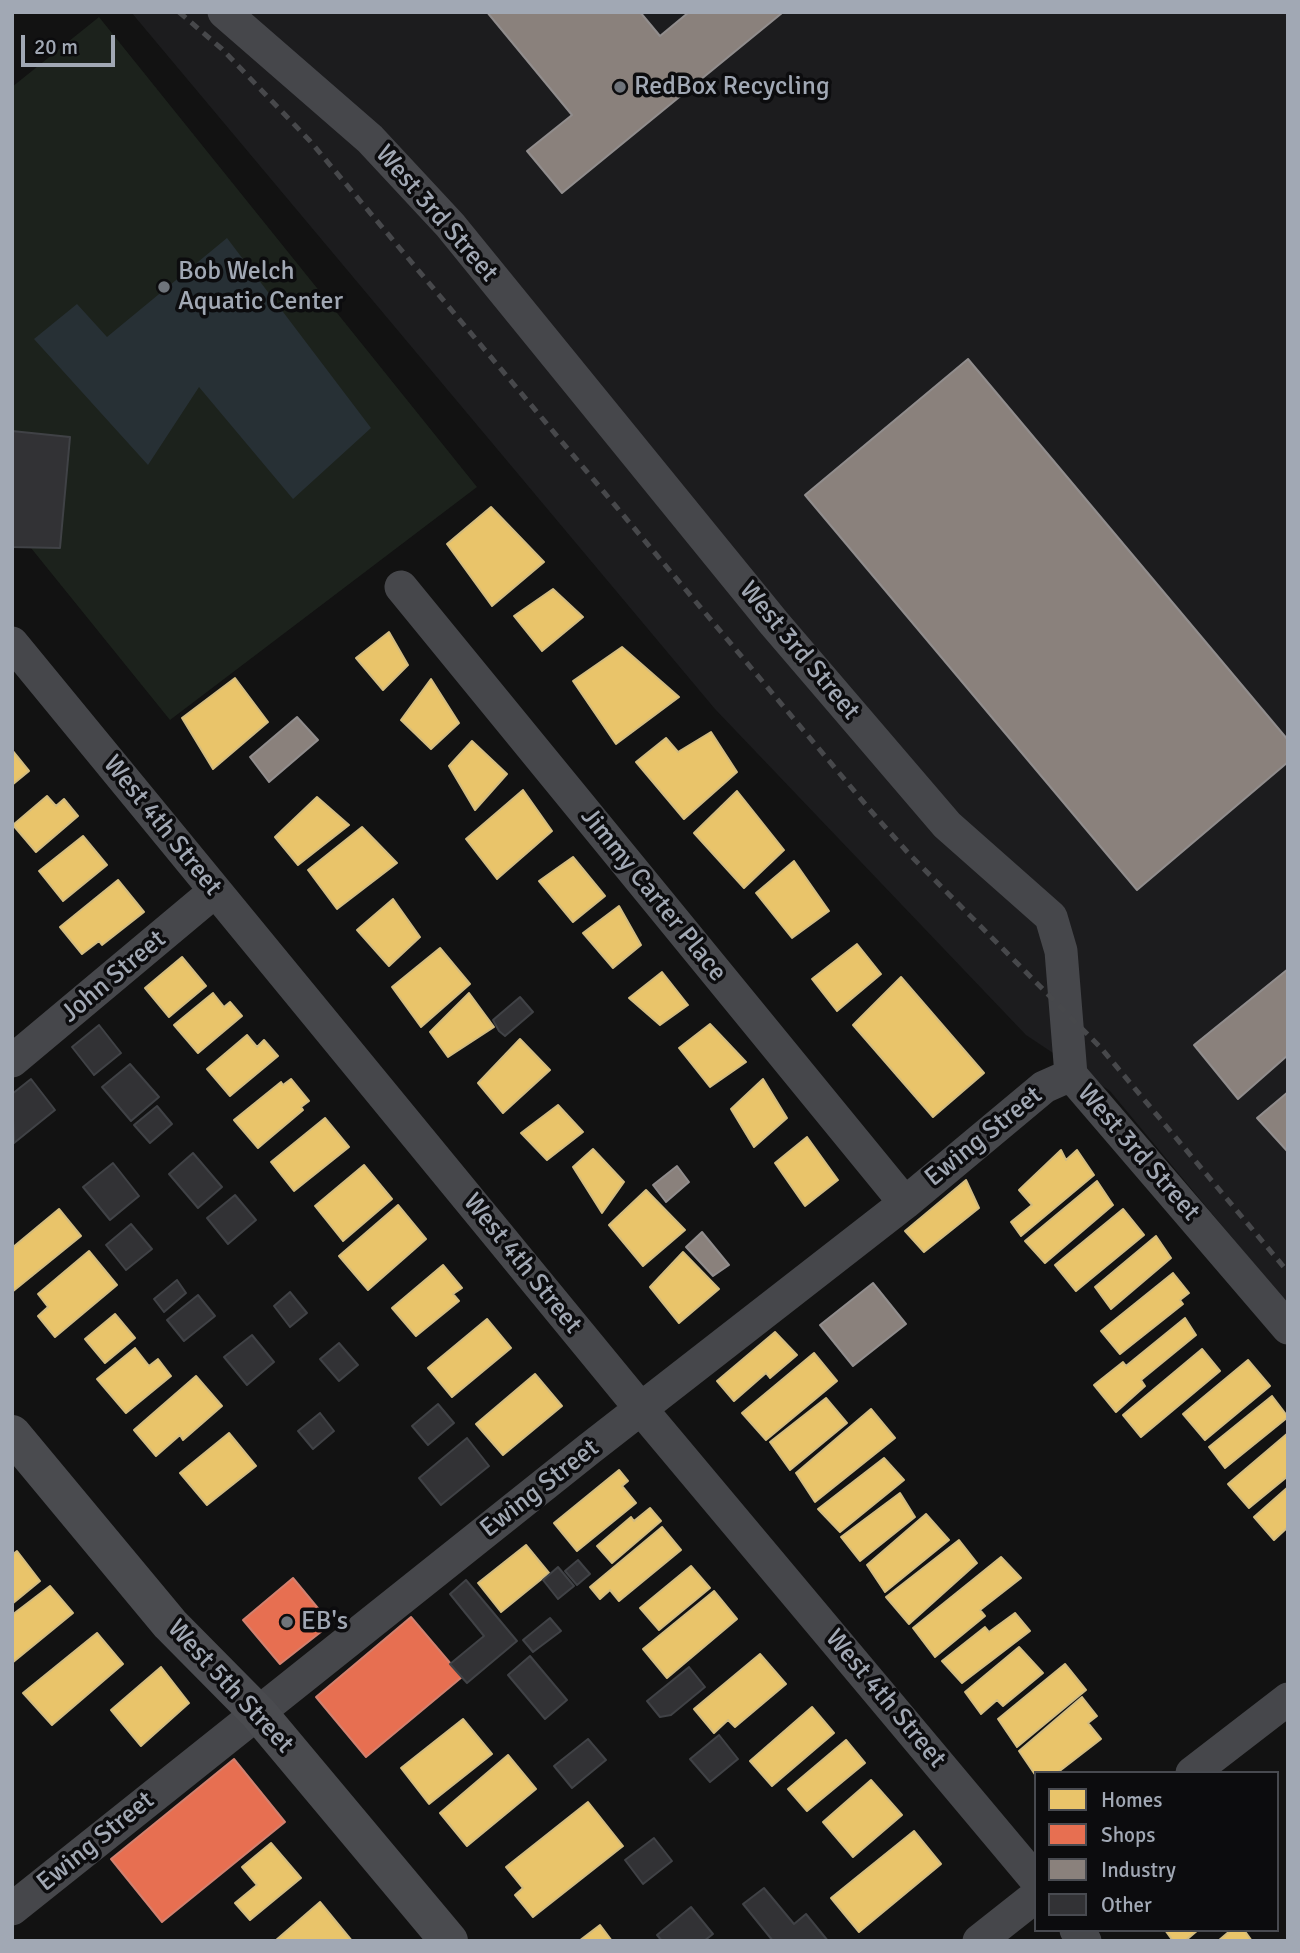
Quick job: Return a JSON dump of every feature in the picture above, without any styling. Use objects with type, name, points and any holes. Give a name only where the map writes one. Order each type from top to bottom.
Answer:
[{"type":"street","name":"West 3rd Street","points":[[224,12],[370,139],[450,225],[765,612],[947,825],[1051,917],[1061,951],[1071,1074],[1288,1328]]},
{"type":"street","name":"Jimmy Carter Place","points":[[401,587],[905,1203]]},
{"type":"street","name":"West 4th Street","points":[[12,643],[641,1409],[1034,1878]]},
{"type":"street","name":"John Street","points":[[12,1060],[215,892]]},
{"type":"street","name":"Ewing Street","points":[[12,1909],[641,1409],[905,1203],[1044,1087],[1071,1074]]},
{"type":"street","name":"West 5th Street","points":[[12,1434],[170,1624],[259,1714],[449,1941]]},
{"type":"street","points":[[1195,1771],[1288,1699]]},
{"type":"street","points":[[979,1941],[1034,1898]]},
{"type":"shaded area","points":[[131,12],[1288,12],[1288,1305],[1110,1091],[1026,1035],[715,709]]},
{"type":"shaded area","name":"Bob Welch Aquatic Center","points":[[99,17],[477,487],[170,720],[31,548],[12,547],[12,87]]},
{"type":"shaded area","points":[[227,238],[371,428],[293,499],[199,387],[148,465],[34,339],[77,304],[107,337]]},
{"type":"building: Homes","points":[[491,507],[544,562],[492,606],[447,544]]},
{"type":"building: Homes","points":[[553,589],[583,617],[542,651],[514,616]]},
{"type":"building: Homes","points":[[389,632],[408,665],[383,690],[356,658]]},
{"type":"building: Homes","points":[[622,647],[679,697],[616,744],[573,681]]},
{"type":"building: Homes","points":[[235,678],[268,722],[213,769],[182,718]]},
{"type":"building: Homes","points":[[431,679],[459,723],[431,749],[401,720]]},
{"type":"building: Homes","points":[[711,732],[737,772],[684,819],[636,762],[666,738],[678,752]]},
{"type":"building: Homes","points":[[472,741],[507,774],[475,810],[449,766]]},
{"type":"building: Homes","points":[[12,750],[29,771],[12,785]]},
{"type":"building: Homes","points":[[523,790],[552,831],[497,879],[466,839]]},
{"type":"building: Homes","points":[[737,791],[784,850],[744,888],[694,833]]},
{"type":"building: Homes","points":[[47,796],[56,806],[64,799],[78,816],[36,852],[13,825]]},
{"type":"building: Homes","points":[[317,797],[349,825],[298,865],[275,837]]},
{"type":"building: Homes","points":[[362,827],[397,863],[337,909],[308,870]]},
{"type":"building: Homes","points":[[83,836],[107,865],[63,901],[39,871]]},
{"type":"building: Homes","points":[[573,857],[605,896],[573,922],[539,881]]},
{"type":"building: Homes","points":[[794,861],[829,911],[792,938],[756,893]]},
{"type":"building: Homes","points":[[118,880],[144,912],[102,945],[99,941],[82,954],[60,927]]},
{"type":"building: Homes","points":[[393,899],[420,937],[389,966],[357,930]]},
{"type":"building: Homes","points":[[619,906],[641,945],[613,968],[583,933]]},
{"type":"building: Homes","points":[[857,944],[881,974],[837,1011],[812,979]]},
{"type":"building: Homes","points":[[440,948],[470,984],[421,1027],[392,987]]},
{"type":"building: Homes","points":[[182,957],[206,986],[169,1017],[145,988]]},
{"type":"building: Homes","points":[[662,972],[688,1005],[660,1025],[629,998]]},
{"type":"building: Homes","points":[[901,977],[984,1073],[933,1117],[853,1025]]},
{"type":"building: Homes","points":[[213,993],[224,1007],[230,1002],[242,1016],[198,1053],[174,1025]]},
{"type":"building: Homes","points":[[469,993],[494,1027],[448,1057],[430,1032]]},
{"type":"building: Homes","points":[[710,1024],[746,1062],[710,1087],[679,1048]]},
{"type":"building: Homes","points":[[247,1035],[257,1047],[264,1040],[278,1056],[230,1096],[207,1069]]},
{"type":"building: Homes","points":[[520,1039],[550,1070],[503,1113],[478,1083]]},
{"type":"building: Homes","points":[[291,1079],[309,1101],[301,1107],[303,1110],[258,1148],[234,1120],[281,1082],[283,1085]]},
{"type":"building: Homes","points":[[763,1079],[787,1118],[754,1147],[731,1109]]},
{"type":"building: Homes","points":[[558,1105],[583,1132],[547,1160],[521,1133]]},
{"type":"building: Homes","points":[[325,1118],[349,1147],[294,1191],[271,1162]]},
{"type":"building: Homes","points":[[807,1137],[838,1180],[805,1206],[775,1163]]},
{"type":"building: Homes","points":[[593,1149],[624,1182],[602,1213],[573,1167]]},
{"type":"building: Homes","points":[[1061,1150],[1066,1160],[1077,1150],[1094,1175],[1021,1236],[1011,1222],[1032,1205],[1019,1190]]},
{"type":"building: Homes","points":[[364,1165],[392,1199],[343,1241],[315,1206]]},
{"type":"building: Homes","points":[[966,1180],[979,1208],[924,1252],[905,1231]]},
{"type":"building: Homes","points":[[1097,1181],[1113,1205],[1045,1263],[1025,1241]]},
{"type":"building: Homes","points":[[646,1190],[685,1230],[643,1266],[609,1225]]},
{"type":"building: Homes","points":[[398,1205],[426,1239],[368,1290],[339,1256]]},
{"type":"building: Homes","points":[[59,1209],[81,1236],[12,1292],[12,1248]]},
{"type":"building: Homes","points":[[1123,1209],[1144,1235],[1076,1291],[1055,1265]]},
{"type":"building: Homes","points":[[1156,1236],[1171,1258],[1111,1309],[1095,1287]]},
{"type":"building: Homes","points":[[89,1251],[117,1285],[55,1337],[38,1316],[48,1307],[38,1294]]},
{"type":"building: Homes","points":[[683,1252],[719,1289],[679,1323],[650,1287]]},
{"type":"building: Homes","points":[[443,1265],[462,1288],[453,1294],[459,1301],[416,1336],[392,1308]]},
{"type":"building: Homes","points":[[1173,1273],[1189,1293],[1180,1300],[1183,1304],[1120,1354],[1101,1331]]},
{"type":"building: Homes","points":[[115,1314],[135,1338],[105,1363],[85,1339]]},
{"type":"building: Homes","points":[[1185,1318],[1196,1335],[1141,1380],[1145,1386],[1116,1412],[1094,1385],[1123,1362],[1126,1366]]},
{"type":"building: Homes","points":[[487,1319],[511,1348],[452,1397],[428,1368]]},
{"type":"building: Homes","points":[[775,1332],[797,1355],[770,1378],[766,1373],[734,1401],[717,1381]]},
{"type":"building: Homes","points":[[135,1348],[149,1366],[158,1359],[171,1376],[126,1413],[97,1379]]},
{"type":"building: Homes","points":[[1202,1349],[1220,1371],[1141,1437],[1123,1415]]},
{"type":"building: Homes","points":[[814,1353],[837,1381],[766,1440],[742,1413]]},
{"type":"building: Homes","points":[[1248,1360],[1270,1386],[1205,1440],[1183,1414]]},
{"type":"building: Homes","points":[[535,1374],[562,1406],[503,1455],[476,1424]]},
{"type":"building: Homes","points":[[196,1376],[222,1406],[183,1440],[180,1435],[156,1456],[134,1430]]},
{"type":"building: Homes","points":[[1272,1396],[1288,1417],[1225,1468],[1209,1447]]},
{"type":"building: Homes","points":[[826,1398],[847,1423],[790,1470],[770,1442]]},
{"type":"building: Homes","points":[[871,1409],[895,1438],[815,1502],[796,1473]]},
{"type":"building: Homes","points":[[229,1433],[256,1466],[207,1505],[180,1473]]},
{"type":"building: Homes","points":[[1288,1433],[1288,1476],[1249,1508],[1228,1484]]},
{"type":"building: Homes","points":[[884,1458],[904,1480],[840,1532],[818,1509]]},
{"type":"building: Homes","points":[[619,1470],[628,1481],[622,1486],[636,1503],[577,1551],[554,1523]]},
{"type":"building: Homes","points":[[1288,1487],[1288,1527],[1274,1540],[1254,1517]]},
{"type":"building: Homes","points":[[900,1493],[915,1517],[860,1561],[841,1537]]},
{"type":"building: Homes","points":[[650,1508],[661,1521],[612,1563],[597,1546],[631,1517],[634,1521]]},
{"type":"building: Homes","points":[[926,1514],[949,1540],[885,1592],[867,1565]]},
{"type":"building: Homes","points":[[662,1527],[681,1550],[619,1601],[610,1590],[600,1599],[590,1587]]},
{"type":"building: Homes","points":[[959,1540],[977,1563],[909,1624],[886,1597]]},
{"type":"building: Homes","points":[[526,1545],[549,1573],[501,1612],[478,1583]]},
{"type":"building: Homes","points":[[17,1551],[40,1581],[12,1604],[12,1555]]},
{"type":"building: Homes","points":[[1001,1557],[1021,1578],[980,1610],[985,1616],[935,1657],[913,1628]]},
{"type":"building: Homes","points":[[691,1566],[710,1588],[659,1630],[640,1608]]},
{"type":"building: Homes","points":[[50,1586],[73,1613],[12,1663],[12,1615]]},
{"type":"building: Homes","points":[[714,1591],[737,1619],[667,1678],[643,1649]]},
{"type":"building: Homes","points":[[1015,1613],[1030,1631],[962,1683],[942,1661],[985,1627],[989,1632]]},
{"type":"building: Homes","points":[[97,1633],[123,1664],[52,1725],[23,1693]]},
{"type":"building: Homes","points":[[1019,1647],[1043,1673],[1003,1706],[997,1700],[981,1714],[965,1692]]},
{"type":"building: Homes","points":[[760,1654],[786,1684],[735,1727],[728,1720],[714,1733],[694,1709]]},
{"type":"building: Homes","points":[[1065,1664],[1086,1690],[1017,1747],[998,1719]]},
{"type":"building: Homes","points":[[161,1667],[189,1703],[141,1746],[111,1710]]},
{"type":"building: Homes","points":[[1082,1697],[1097,1716],[1088,1723],[1101,1739],[1060,1771],[1034,1773],[1019,1751]]},
{"type":"building: Homes","points":[[812,1707],[834,1733],[772,1786],[750,1761]]},
{"type":"building: Homes","points":[[463,1719],[492,1754],[429,1804],[401,1768]]},
{"type":"building: Homes","points":[[846,1740],[865,1763],[807,1811],[788,1789]]},
{"type":"building: Homes","points":[[508,1755],[536,1789],[467,1846],[440,1813]]},
{"type":"building: Homes","points":[[871,1780],[902,1815],[853,1857],[823,1822]]},
{"type":"building: Homes","points":[[588,1802],[623,1846],[533,1917],[515,1895],[523,1888],[506,1867]]},
{"type":"building: Homes","points":[[914,1831],[941,1864],[859,1932],[831,1898]]},
{"type":"building: Homes","points":[[271,1843],[301,1878],[250,1920],[235,1903],[257,1885],[242,1867]]},
{"type":"building: Homes","points":[[320,1902],[352,1941],[275,1941]]},
{"type":"building: Homes","points":[[600,1925],[612,1941],[579,1941]]},
{"type":"building: Homes","points":[[1166,1932],[1196,1932],[1185,1941],[1173,1941]]},
{"type":"building: Homes","points":[[1229,1932],[1245,1932],[1252,1941],[1218,1941]]},
{"type":"building: Shops","name":"EB's","points":[[293,1578],[331,1624],[280,1664],[243,1620]]},
{"type":"building: Shops","points":[[411,1617],[462,1677],[366,1757],[316,1697]]},
{"type":"building: Shops","points":[[234,1759],[285,1822],[162,1922],[111,1859]]},
{"type":"building: Industry","name":"RedBox Recycling","points":[[487,12],[640,12],[660,36],[689,12],[782,13],[562,193],[527,151],[572,115]]},
{"type":"building: Industry","points":[[968,359],[1288,740],[1288,762],[1137,890],[805,495]]},
{"type":"building: Industry","points":[[297,717],[318,740],[269,782],[250,757]]},
{"type":"building: Industry","points":[[1288,969],[1288,1055],[1238,1099],[1194,1045]]},
{"type":"building: Industry","points":[[1288,1092],[1288,1152],[1257,1118]]},
{"type":"building: Industry","points":[[677,1166],[689,1182],[666,1202],[653,1185]]},
{"type":"building: Industry","points":[[702,1232],[729,1265],[713,1276],[686,1247]]},
{"type":"building: Industry","points":[[873,1283],[906,1324],[853,1366],[820,1325]]},
{"type":"building: Other","points":[[12,431],[70,437],[60,548],[12,547]]},
{"type":"building: Other","points":[[520,997],[533,1012],[505,1036],[493,1020]]},
{"type":"building: Other","points":[[99,1025],[121,1053],[94,1075],[72,1047]]},
{"type":"building: Other","points":[[130,1064],[159,1097],[131,1121],[102,1087]]},
{"type":"building: Other","points":[[31,1079],[55,1110],[14,1143],[12,1094]]},
{"type":"building: Other","points":[[157,1106],[172,1124],[150,1143],[134,1125]]},
{"type":"building: Other","points":[[193,1153],[222,1187],[198,1208],[169,1174]]},
{"type":"building: Other","points":[[113,1163],[139,1196],[110,1220],[83,1187]]},
{"type":"building: Other","points":[[235,1195],[256,1220],[228,1244],[207,1218]]},
{"type":"building: Other","points":[[131,1224],[152,1249],[126,1270],[106,1245]]},
{"type":"building: Other","points":[[177,1280],[186,1293],[164,1312],[154,1299]]},
{"type":"building: Other","points":[[290,1292],[307,1313],[290,1327],[274,1306]]},
{"type":"building: Other","points":[[198,1295],[215,1316],[184,1341],[167,1320]]},
{"type":"building: Other","points":[[252,1335],[274,1362],[247,1385],[224,1357]]},
{"type":"building: Other","points":[[339,1343],[358,1365],[339,1381],[320,1359]]},
{"type":"building: Other","points":[[438,1404],[454,1423],[428,1445],[412,1426]]},
{"type":"building: Other","points":[[320,1413],[334,1431],[313,1449],[298,1431]]},
{"type":"building: Other","points":[[467,1438],[489,1466],[441,1505],[419,1478]]},
{"type":"building: Other","points":[[578,1560],[590,1574],[577,1585],[565,1571]]},
{"type":"building: Other","points":[[558,1567],[574,1586],[558,1599],[543,1580]]},
{"type":"building: Other","points":[[466,1580],[517,1641],[467,1683],[450,1664],[484,1636],[450,1594]]},
{"type":"building: Other","points":[[550,1618],[561,1631],[533,1652],[523,1640]]},
{"type":"building: Other","points":[[530,1656],[567,1700],[545,1719],[508,1675]]},
{"type":"building: Other","points":[[689,1667],[705,1687],[671,1715],[660,1717],[647,1701]]},
{"type":"building: Other","points":[[719,1735],[738,1759],[710,1782],[690,1759]]},
{"type":"building: Other","points":[[588,1739],[606,1760],[572,1788],[554,1766]]},
{"type":"building: Other","points":[[654,1838],[672,1861],[643,1884],[625,1860]]},
{"type":"building: Other","points":[[764,1888],[794,1924],[806,1914],[828,1941],[773,1941],[743,1904]]},
{"type":"building: Other","points":[[691,1907],[713,1934],[704,1941],[662,1941],[657,1935]]},
{"type":"railway","points":[[179,12],[222,49],[310,141],[871,811],[910,855],[1101,1048],[1288,1272]]},
{"type":"place","name":"RedBox Recycling","points":[[620,87]]},
{"type":"place","name":"Bob Welch Aquatic Center","points":[[164,287]]},
{"type":"place","name":"EB's","points":[[287,1622]]}]
